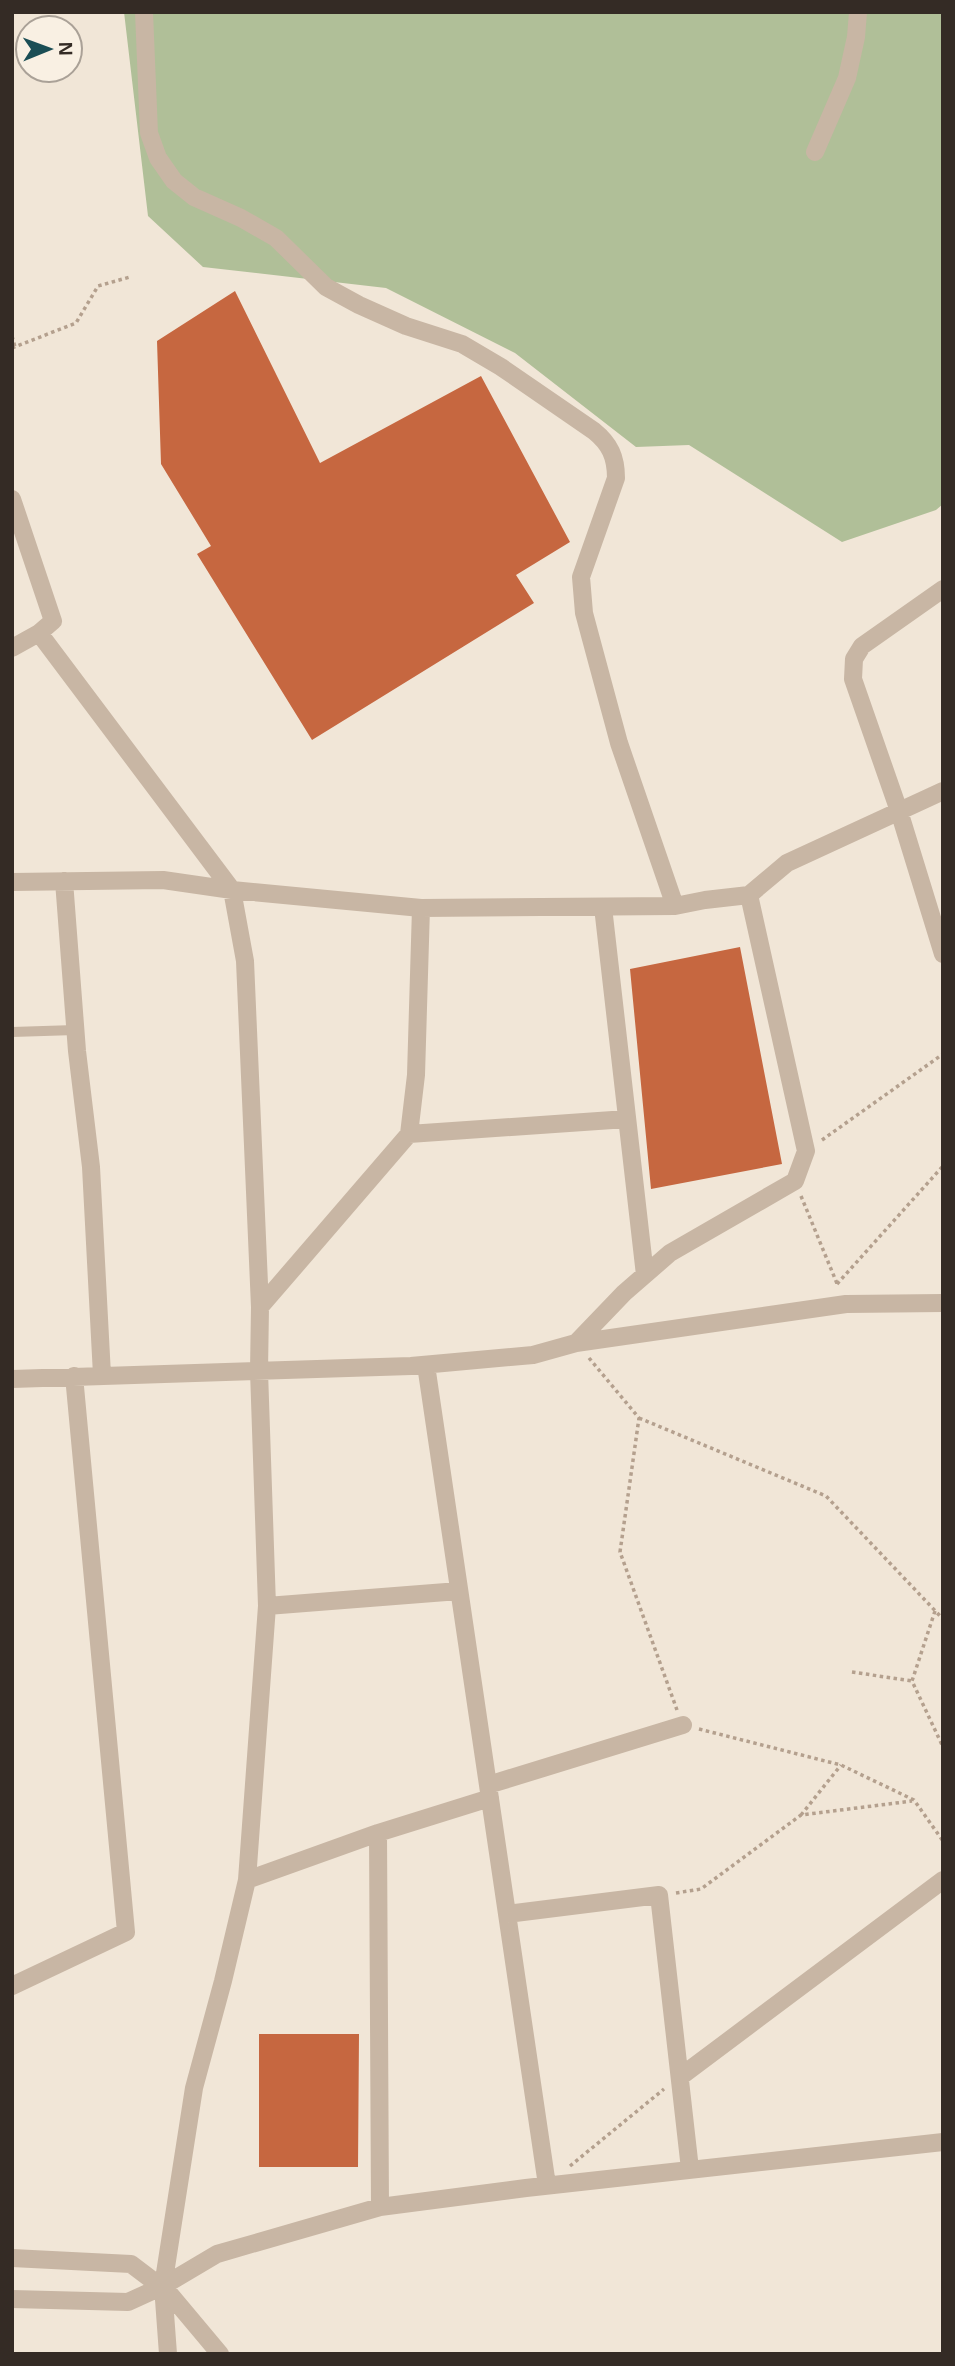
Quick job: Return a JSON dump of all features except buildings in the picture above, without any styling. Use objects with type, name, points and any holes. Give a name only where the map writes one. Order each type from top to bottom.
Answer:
[{"type":"street","points":[[144,12],[149,132],[158,158],[174,181],[194,197],[241,218],[276,238],[326,287],[406,326],[462,344],[501,367],[594,431],[612,451],[616,478],[581,577],[584,613],[619,743],[675,906]]},
{"type":"street","points":[[815,152],[847,78],[856,37],[858,12]]},
{"type":"street","points":[[12,499],[52,621],[39,633],[12,648]]},
{"type":"street","points":[[943,589],[862,646],[854,659],[853,680],[899,811],[943,954]]},
{"type":"street","points":[[39,633],[232,890],[245,961],[260,1307],[259,1371],[267,1606],[247,1880],[194,2088],[162,2286],[168,2354]]},
{"type":"street","points":[[12,882],[163,880],[232,890],[421,908],[675,906],[750,895],[787,863],[943,791]]},
{"type":"street","points":[[64,881],[75,1030],[91,1167],[102,1375]]},
{"type":"street","points":[[576,1343],[624,1293],[670,1254],[796,1181],[806,1151],[750,895]]},
{"type":"street","points":[[603,907],[645,1275]]},
{"type":"street","points":[[260,1307],[409,1134],[416,1074],[421,908]]},
{"type":"street","points":[[409,1134],[627,1119]]},
{"type":"street","points":[[12,1379],[426,1365],[533,1355],[576,1343],[846,1304],[943,1303]]},
{"type":"street","points":[[426,1365],[547,2185]]},
{"type":"street","points":[[12,1986],[126,1932],[74,1376]]},
{"type":"street","points":[[267,1606],[459,1591]]},
{"type":"street","points":[[247,1880],[489,1791],[683,1725]]},
{"type":"street","points":[[378,1833],[380,2207]]},
{"type":"street","points":[[680,2077],[943,1880]]},
{"type":"street","points":[[507,1914],[659,1895],[691,2169]]},
{"type":"street","points":[[12,2298],[128,2302],[217,2254],[380,2207],[547,2185],[943,2142]]},
{"type":"street","points":[[12,2258],[131,2264],[162,2286],[220,2354]]},
{"type":"lane","points":[[12,1032],[75,1030]]},
{"type":"path","points":[[12,336],[14,347],[76,323],[98,286],[130,277]]},
{"type":"path","points":[[806,1151],[943,1054]]},
{"type":"path","points":[[837,1284],[943,1166]]},
{"type":"path","points":[[796,1181],[846,1304]]},
{"type":"path","points":[[576,1343],[639,1418],[825,1496],[943,1619]]},
{"type":"path","points":[[639,1418],[621,1552],[683,1725],[841,1765],[914,1800],[943,1841]]},
{"type":"path","points":[[935,1611],[912,1681],[943,1747]]},
{"type":"path","points":[[852,1672],[912,1681]]},
{"type":"path","points":[[659,1895],[702,1889],[801,1815],[841,1765]]},
{"type":"path","points":[[801,1815],[914,1800]]},
{"type":"path","points":[[547,2185],[680,2077]]},
{"type":"green space","points":[[124,12],[943,12],[943,504],[936,510],[842,542],[689,445],[636,447],[515,353],[386,288],[203,267],[148,216]]}]
